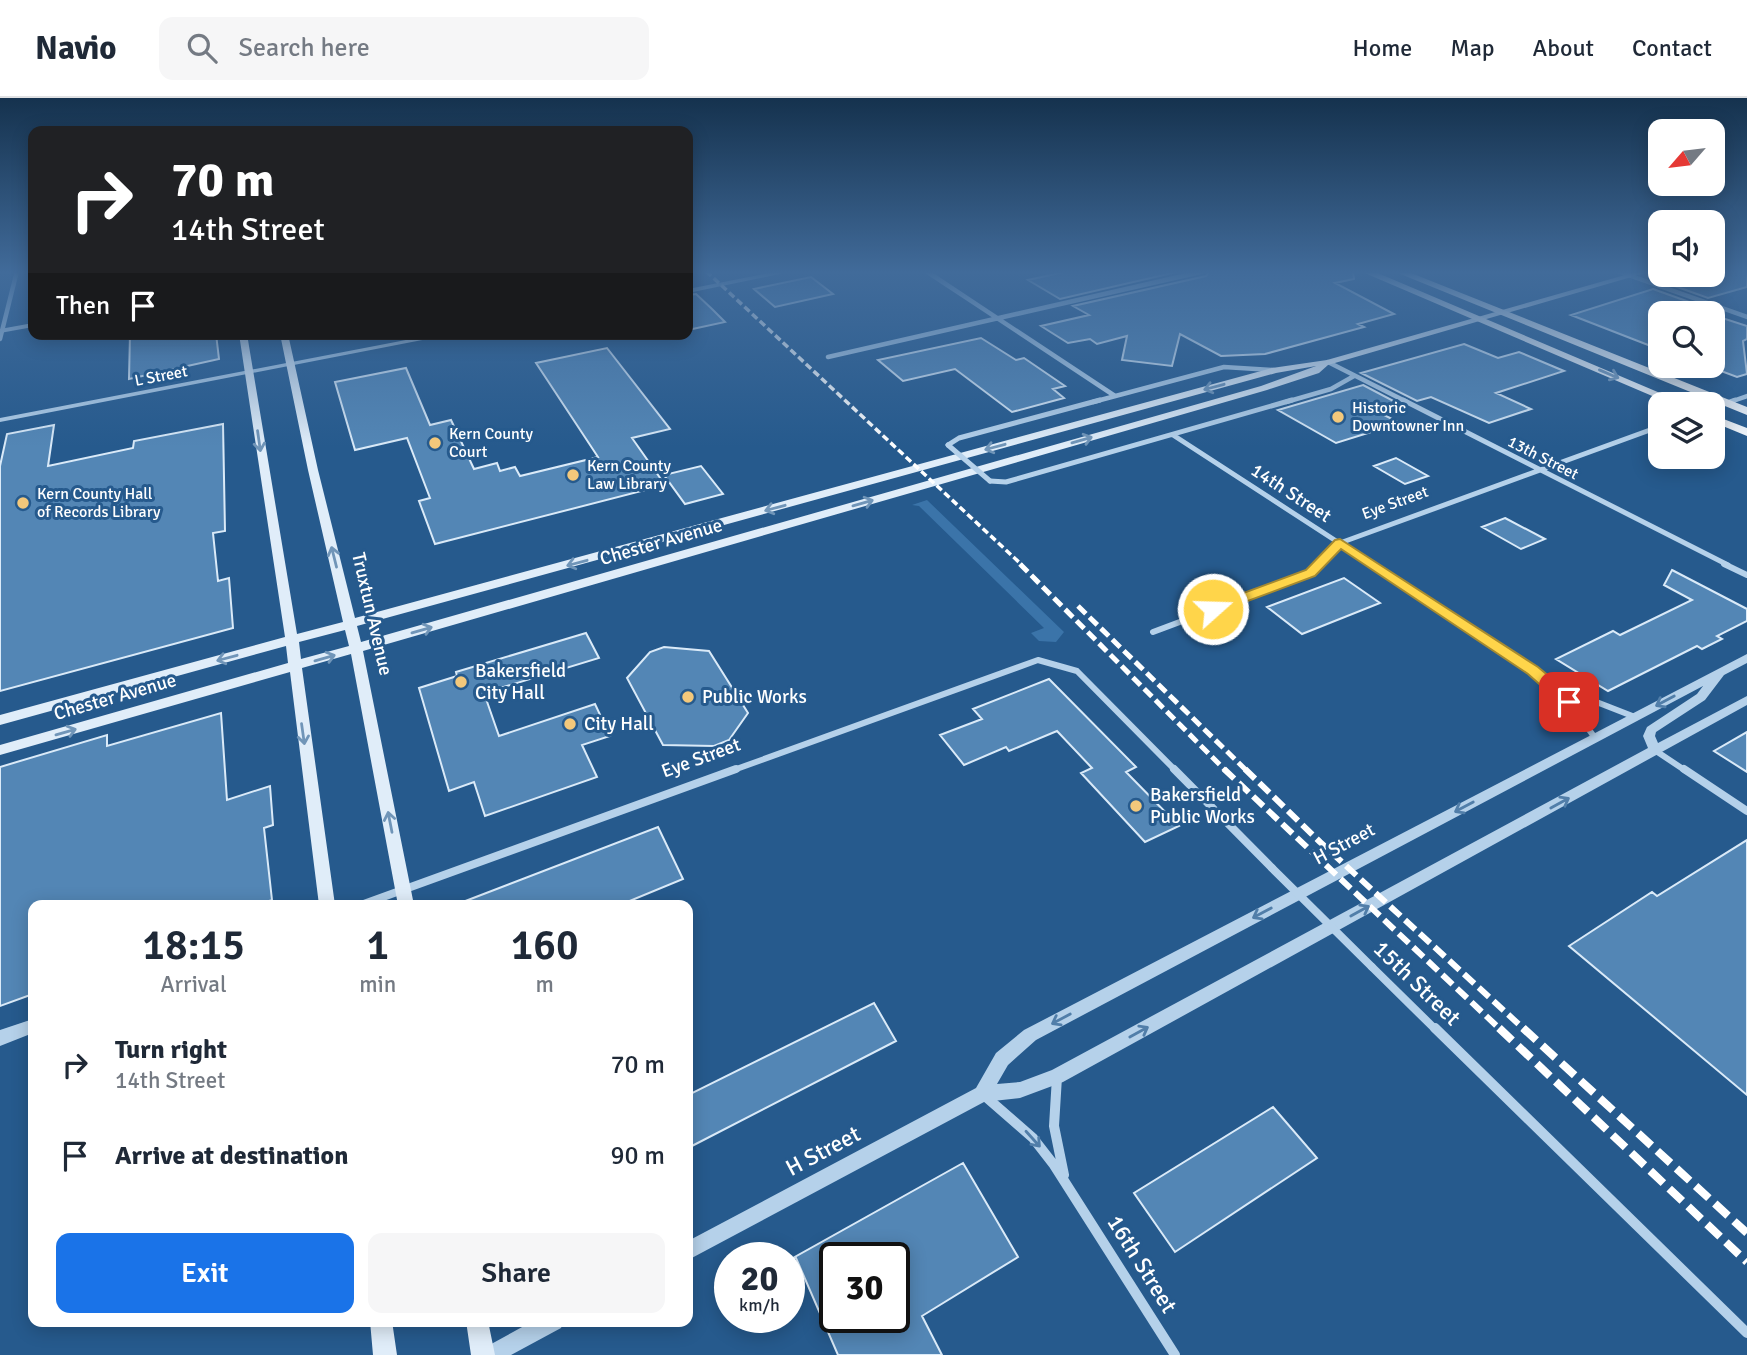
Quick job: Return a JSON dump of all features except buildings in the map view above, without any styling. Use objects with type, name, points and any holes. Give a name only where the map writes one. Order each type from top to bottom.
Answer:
[{"type":"main road","name":"Chester Avenue","points":[[0,720],[1275,370],[1328,362],[1442,330]]},
{"type":"main road","points":[[1504,330],[1652,392]]},
{"type":"main road","points":[[1543,330],[1747,411]]},
{"type":"main road","points":[[244,340],[292,640],[326,900]]},
{"type":"main road","name":"Truxtun Avenue","points":[[286,340],[313,470],[356,649],[404,897]]},
{"type":"main road","name":"Chester Avenue","points":[[0,750],[1264,388],[1316,371],[1328,362]]},
{"type":"main road","points":[[1725,423],[1747,432]]},
{"type":"main road","points":[[382,1327],[385,1355]]},
{"type":"main road","points":[[479,1327],[483,1355]]},
{"type":"street","points":[[828,357],[947,330]]},
{"type":"street","points":[[1015,330],[1115,396]]},
{"type":"street","points":[[0,340],[1,331]]},
{"type":"street","name":"L Street","points":[[0,420],[420,340]]},
{"type":"street","name":"13th Street","points":[[1328,362],[1747,575]]},
{"type":"street","points":[[1275,370],[1224,367],[959,438],[948,446],[990,481],[1006,482],[1331,389],[1354,376]]},
{"type":"street","points":[[1725,404],[1747,396]]},
{"type":"street","name":"Eye Street","points":[[1153,632],[1311,573],[1340,543],[1648,431]]},
{"type":"street","name":"14th Street","points":[[1173,435],[1533,670],[1581,696],[1635,717]]},
{"type":"street","name":"H Street","points":[[982,1094],[1002,1059],[1030,1035],[1747,658]]},
{"type":"street","name":"Eye Street","points":[[404,897],[1020,665],[1038,660],[1058,666]]},
{"type":"street","name":"15th Street","points":[[1058,666],[1077,671],[1372,967],[1747,1333]]},
{"type":"street","name":"14th Street","points":[[1533,670],[1569,702],[1595,738]]},
{"type":"street","points":[[1721,671],[1701,696],[1651,730],[1649,736],[1656,751],[1747,811]]},
{"type":"street","name":"H Street","points":[[693,1248],[982,1094],[1020,1090],[1057,1076],[1747,700]]},
{"type":"street","points":[[0,1038],[28,1028]]},
{"type":"street","name":"16th Street","points":[[1057,1076],[1053,1130],[1063,1173],[1073,1195]]},
{"type":"street","name":"16th Street","points":[[982,1094],[1033,1138],[1073,1195],[1175,1355]]},
{"type":"street","points":[[491,1355],[543,1327]]},
{"type":"shaded area","points":[[927,500],[1064,632],[1056,642],[1039,641],[1031,633],[1044,628],[919,506],[912,505]]},
{"type":"railway","points":[[769,330],[1022,565]]},
{"type":"railway","points":[[1020,564],[1224,769]]},
{"type":"railway","points":[[1078,606],[1247,771]]},
{"type":"railway","points":[[1224,769],[1501,1030]]},
{"type":"railway","points":[[1245,769],[1320,842],[1525,1030]]},
{"type":"railway","points":[[1499,1028],[1747,1262]]},
{"type":"railway","points":[[1523,1028],[1747,1233]]},
{"type":"place","name":"Historic Downtowner Inn","points":[[1338,417]]},
{"type":"place","name":"Kern County Court","points":[[435,443]]},
{"type":"place","name":"Kern County Law Library","points":[[573,475]]},
{"type":"place","name":"Kern County Hall of Records Library","points":[[23,503]]},
{"type":"place","name":"Bakersfield City Hall","points":[[461,682]]},
{"type":"place","name":"Public Works","points":[[688,697]]},
{"type":"place","name":"City Hall","points":[[570,724]]},
{"type":"place","name":"Bakersfield Public Works","points":[[1136,806]]},
{"type":"route","points":[[1213,609],[1311,573],[1340,543],[1533,670],[1569,702]]}]
